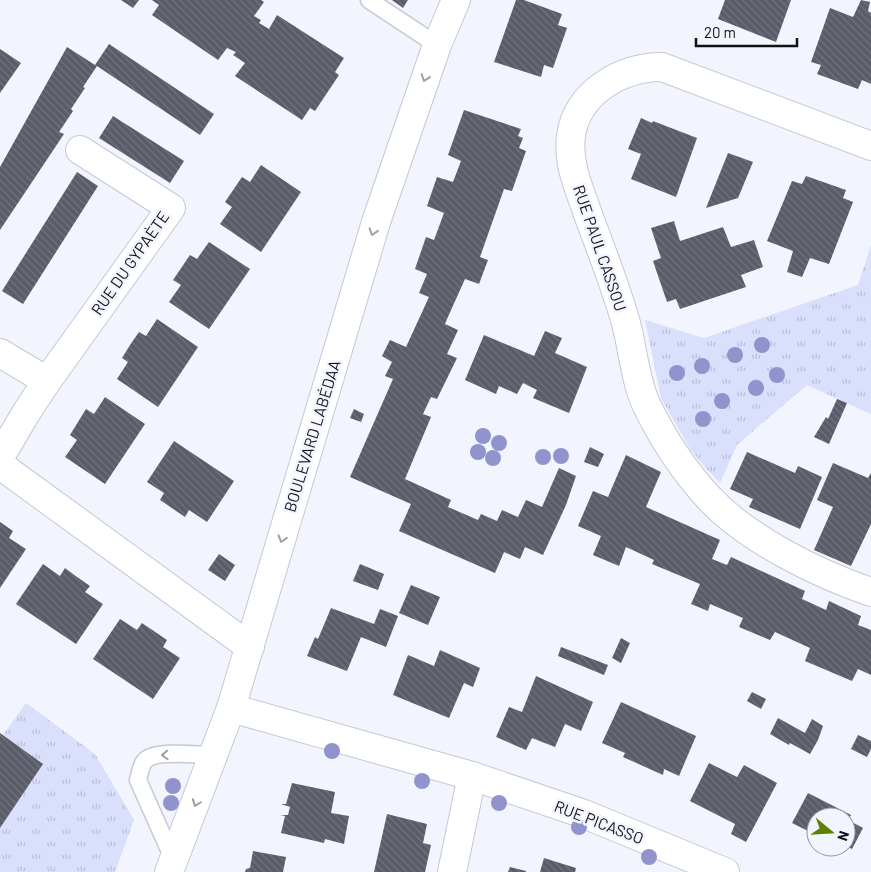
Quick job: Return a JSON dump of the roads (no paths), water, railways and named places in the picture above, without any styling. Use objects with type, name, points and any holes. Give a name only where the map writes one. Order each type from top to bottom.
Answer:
[{"type":"street","name":"BOULEVARD LABÉDAA","points":[[171,866],[232,708],[376,222],[437,45],[456,0]]},
{"type":"street","name":"RUE PAUL CASSOU","points":[[871,146],[662,67],[645,67],[622,74],[604,84],[587,100],[575,122],[571,136],[571,162],[626,324],[634,364],[646,403],[674,452],[709,498],[735,522],[798,561],[828,576],[871,592]]},
{"type":"street","name":"RUE DU GYPAÈTE","points":[[0,456],[47,381],[171,208],[80,150]]},
{"type":"street","points":[[0,353],[47,381]]},
{"type":"street","points":[[0,465],[250,647]]},
{"type":"street","name":"RUE PICASSO","points":[[232,708],[472,776],[584,814],[725,872]]},
{"type":"street","points":[[452,872],[472,776]]},
{"type":"lane","points":[[369,0],[437,45]]},
{"type":"lane","points":[[171,866],[138,780],[142,767],[147,758],[158,755],[214,755]]}]
